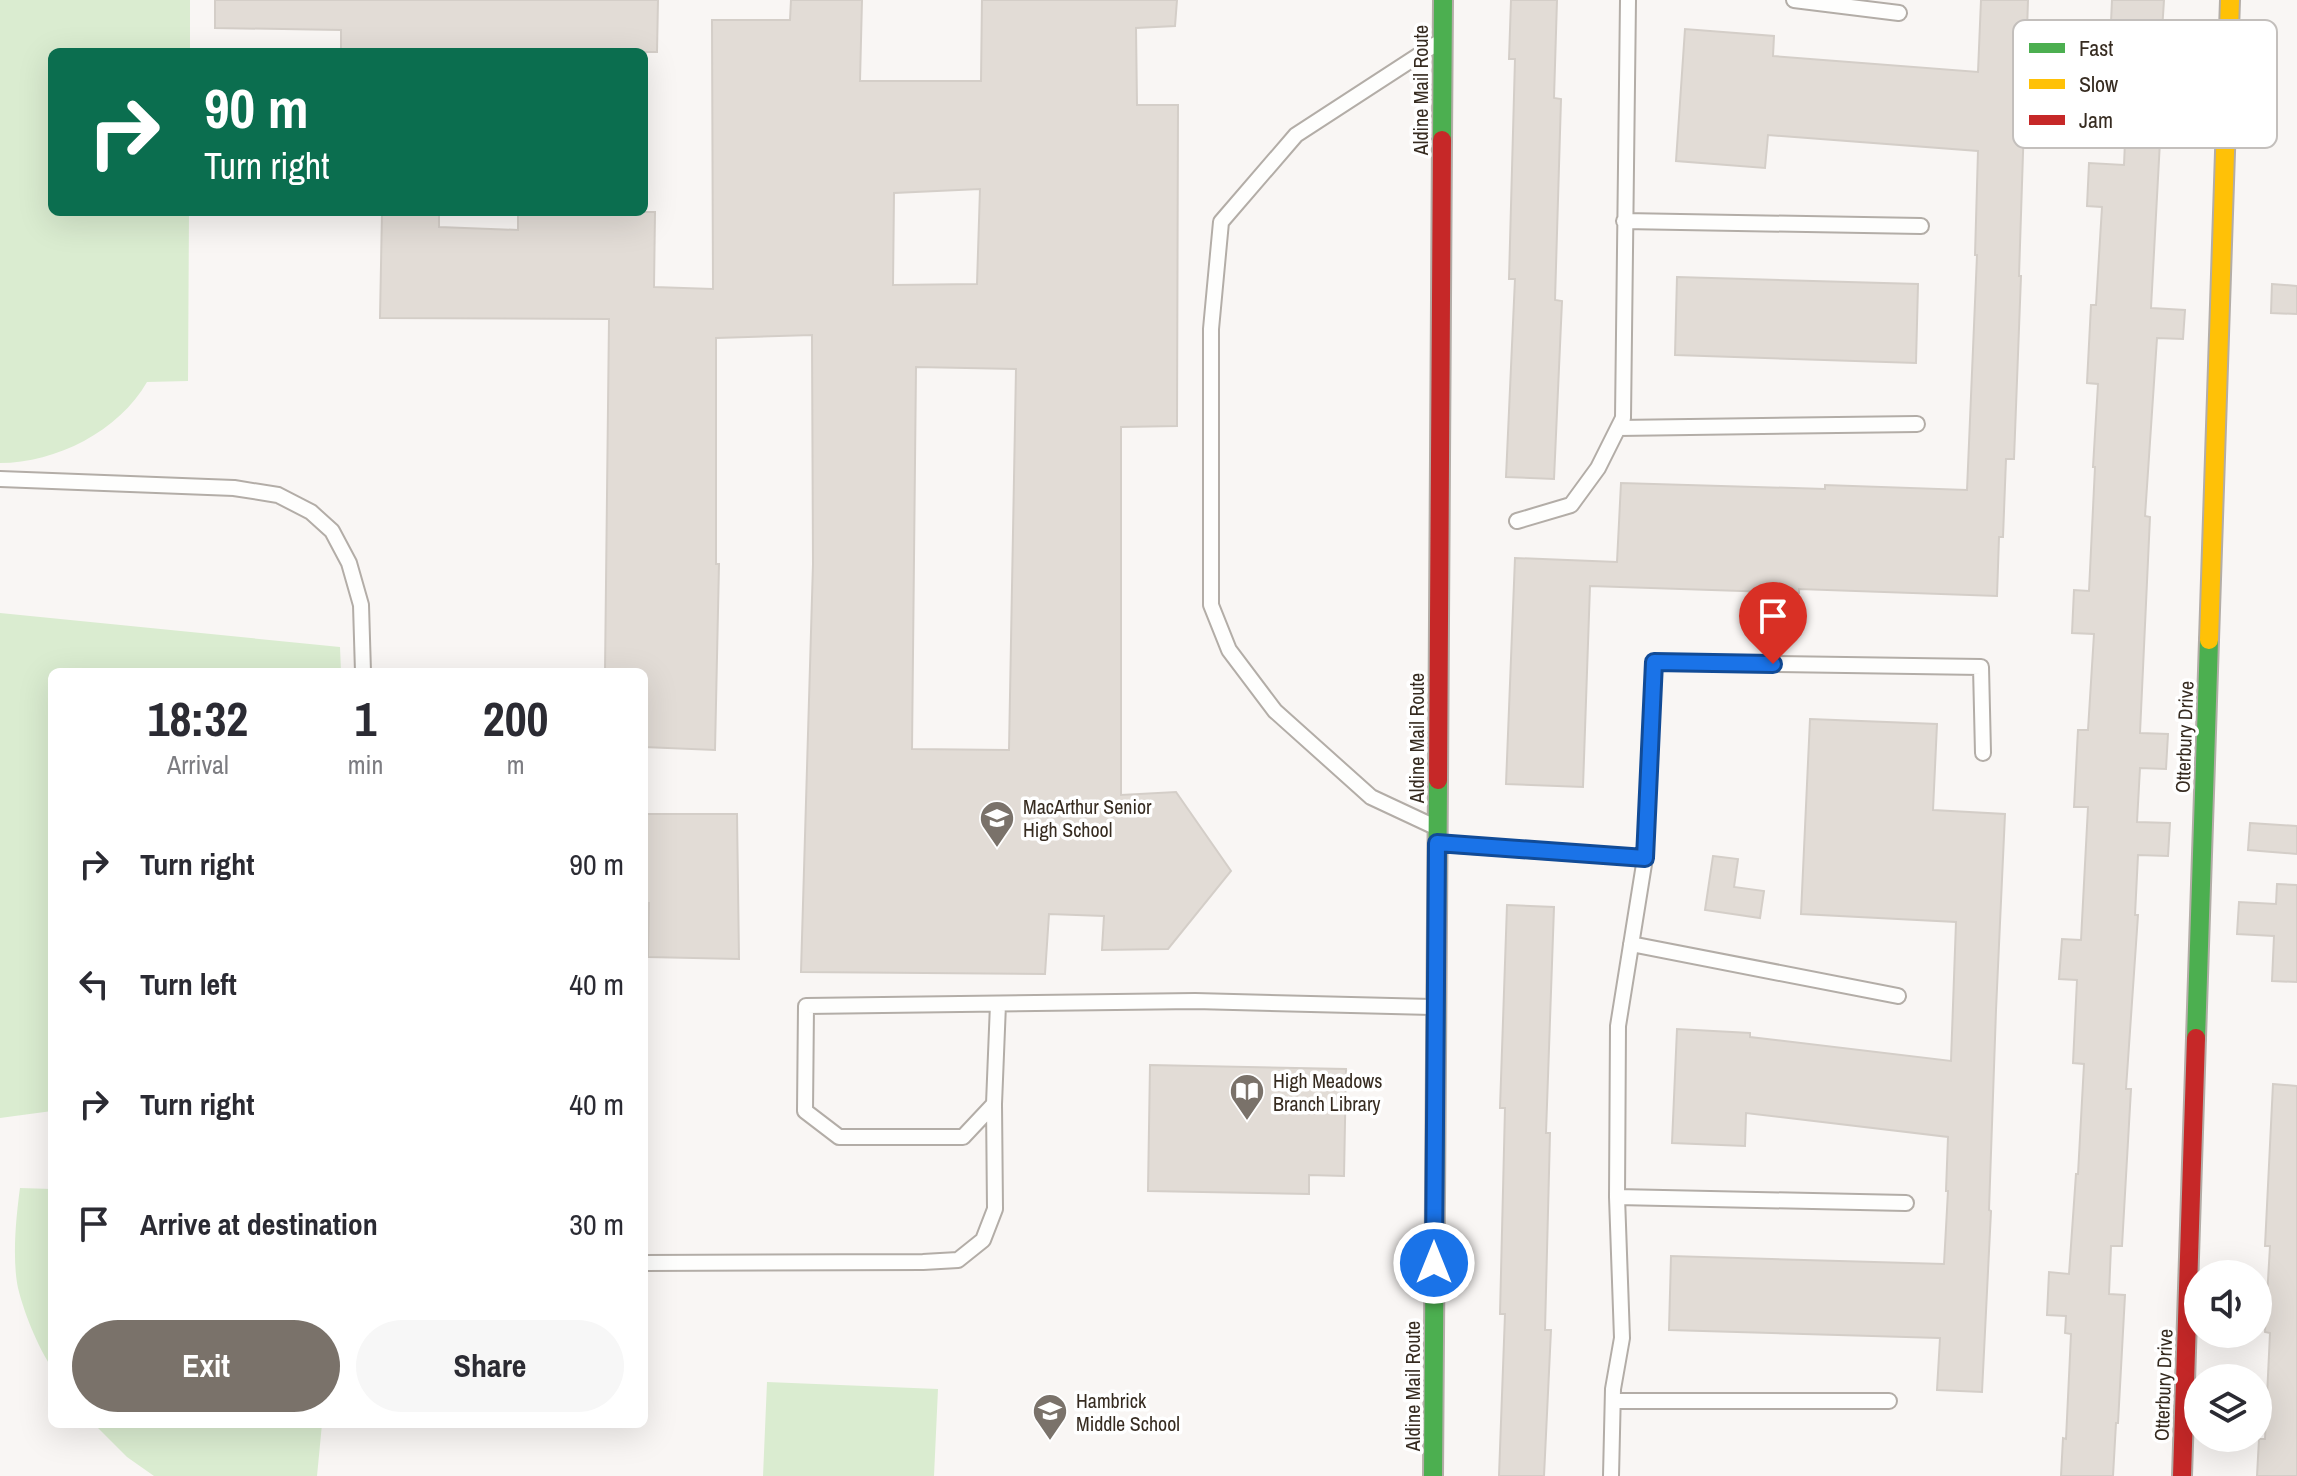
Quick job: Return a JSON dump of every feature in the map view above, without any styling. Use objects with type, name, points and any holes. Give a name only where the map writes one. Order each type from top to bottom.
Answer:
[{"type":"street","name":"Aldine Mail Route","points":[[1433,1476],[1443,0]]},
{"type":"street","name":"Otterbury Drive","points":[[2229,20],[2230,0]]},
{"type":"street","name":"Otterbury Drive","points":[[2182,1476],[2225,148]]},
{"type":"lane","points":[[1517,521],[1571,505],[1598,468],[1623,418],[1628,0]]},
{"type":"lane","points":[[1794,0],[1899,13]]},
{"type":"lane","points":[[1443,39],[1296,135],[1221,222],[1211,329],[1211,605],[1229,650],[1275,711],[1371,797],[1437,836],[1645,858]]},
{"type":"lane","points":[[1624,221],[1921,226]]},
{"type":"lane","points":[[1618,428],[1917,424]]},
{"type":"lane","points":[[0,479],[234,488],[278,495],[311,512],[332,531],[349,563],[361,605],[363,668]]},
{"type":"lane","points":[[1611,1476],[1613,1401],[1622,1338],[1617,1197],[1618,1026],[1645,858],[1654,662],[1981,667],[1983,753]]},
{"type":"lane","points":[[1631,944],[1898,996]]},
{"type":"lane","points":[[994,1104],[963,1137],[839,1137],[805,1111],[806,1006],[1195,1001],[1436,1007]]},
{"type":"lane","points":[[648,1263],[958,1260],[983,1240],[995,1209],[994,1104],[998,1004]]},
{"type":"lane","points":[[1617,1197],[1906,1203]]},
{"type":"lane","points":[[1613,1401],[1889,1401]]},
{"type":"green space","points":[[0,0],[190,0],[190,48],[48,48],[48,216],[189,216],[188,381],[147,382],[120,415],[84,441],[43,457],[0,463]]},
{"type":"green space","points":[[0,613],[340,647],[341,668],[48,668],[48,1112],[0,1118]]},
{"type":"green space","points":[[20,1188],[48,1189],[48,1361],[32,1330],[18,1288],[16,1225]]},
{"type":"green space","points":[[767,1382],[938,1389],[934,1476],[763,1476]]},
{"type":"green space","points":[[98,1428],[322,1428],[317,1476],[154,1476],[127,1457]]},
{"type":"building","points":[[215,0],[658,0],[657,52],[648,52],[648,48],[341,48],[341,30],[215,28]]},
{"type":"building","points":[[791,0],[862,0],[860,81],[981,81],[982,0],[1177,0],[1175,26],[1136,28],[1137,105],[1178,105],[1177,426],[1121,427],[1121,795],[1176,792],[1231,871],[1168,949],[1102,950],[1104,916],[1049,914],[1045,974],[801,972],[813,564],[812,335],[716,338],[716,564],[719,564],[715,750],[648,747],[648,668],[605,668],[609,319],[380,318],[382,216],[439,216],[439,227],[518,230],[518,216],[648,216],[648,212],[655,212],[654,287],[713,289],[712,20],[790,20]],"holes":[[[980,189],[977,284],[893,285],[894,193]],[[916,367],[1016,369],[1009,750],[912,749]]]},
{"type":"building","points":[[1511,0],[1557,0],[1554,98],[1561,99],[1555,300],[1562,301],[1554,479],[1506,477],[1515,279],[1509,279],[1515,59],[1509,59]]},
{"type":"building","points":[[1981,0],[2028,0],[2027,20],[2013,20],[2013,148],[2023,148],[2021,276],[2014,459],[2006,459],[1997,596],[1590,586],[1583,787],[1506,784],[1515,558],[1617,562],[1621,483],[1967,490],[1978,151],[1768,135],[1765,168],[1676,161],[1685,29],[1774,36],[1773,56],[1978,72]]},
{"type":"building","points":[[2112,0],[2164,0],[2163,20],[2111,20]]},
{"type":"building","points":[[2125,148],[2160,148],[2151,308],[2185,310],[2183,339],[2157,338],[2145,516],[2150,517],[2140,733],[2168,734],[2166,769],[2140,768],[2137,822],[2170,823],[2168,856],[2138,855],[2135,915],[2138,915],[2126,1089],[2131,1089],[2122,1246],[2111,1246],[2109,1294],[2125,1295],[2113,1476],[2061,1476],[2071,1334],[2065,1333],[2066,1316],[2047,1315],[2049,1272],[2069,1274],[2084,1064],[2073,1063],[2077,980],[2059,979],[2062,939],[2081,940],[2088,807],[2074,807],[2078,730],[2088,730],[2094,634],[2072,633],[2074,590],[2089,591],[2095,467],[2098,384],[2087,383],[2091,305],[2096,305],[2102,207],[2087,206],[2089,163],[2124,165]]},
{"type":"building","points":[[1677,277],[1918,284],[1916,363],[1675,355]]},
{"type":"building","points":[[2272,284],[2297,286],[2297,314],[2271,313]]},
{"type":"building","points":[[1810,719],[1937,724],[1933,810],[2005,814],[1982,1392],[1937,1390],[1940,1338],[1669,1330],[1671,1256],[1944,1264],[1948,1137],[1746,1113],[1745,1146],[1672,1143],[1677,1029],[1750,1033],[1750,1037],[1951,1061],[1956,922],[1801,914]]},
{"type":"building","points":[[648,814],[737,814],[739,959],[648,957]]},
{"type":"building","points":[[2250,823],[2297,826],[2297,854],[2248,850]]},
{"type":"building","points":[[1713,856],[1738,859],[1734,887],[1764,891],[1760,918],[1705,910]]},
{"type":"building","points":[[2277,884],[2297,885],[2297,982],[2272,981],[2274,936],[2237,934],[2239,902],[2276,904]]},
{"type":"building","points":[[1507,905],[1554,907],[1546,1133],[1550,1133],[1545,1330],[1551,1330],[1544,1476],[1499,1476],[1505,1314],[1500,1314],[1505,1108],[1500,1108]]},
{"type":"building","name":"High Meadows Branch Library","points":[[1150,1065],[1346,1069],[1344,1176],[1309,1175],[1309,1194],[1148,1191]]},
{"type":"building","points":[[2273,1084],[2297,1086],[2297,1476],[2257,1476],[2258,1452],[2272,1452],[2272,1364],[2269,1364],[2269,1348],[2272,1348],[2272,1260],[2269,1260],[2270,1246],[2265,1246]]},
{"type":"traffic: fast","points":[[1442,140],[1443,0]]},
{"type":"traffic: fast","points":[[2196,1038],[2209,640]]},
{"type":"traffic: fast","points":[[1433,1476],[1438,780]]},
{"type":"traffic: slow","points":[[2229,20],[2230,0]]},
{"type":"traffic: slow","points":[[2209,640],[2225,148]]},
{"type":"traffic: jam","points":[[1438,780],[1442,140]]},
{"type":"traffic: jam","points":[[2182,1476],[2196,1038]]},
{"type":"place","name":"MacArthur Senior High School","points":[[997,849]]},
{"type":"place","name":"High Meadows Branch Library","points":[[1247,1122]]},
{"type":"place","name":"Hambrick Middle School","points":[[1050,1442]]},
{"type":"route","points":[[1434,1263],[1437,843],[1645,858],[1654,662],[1773,664]]}]
